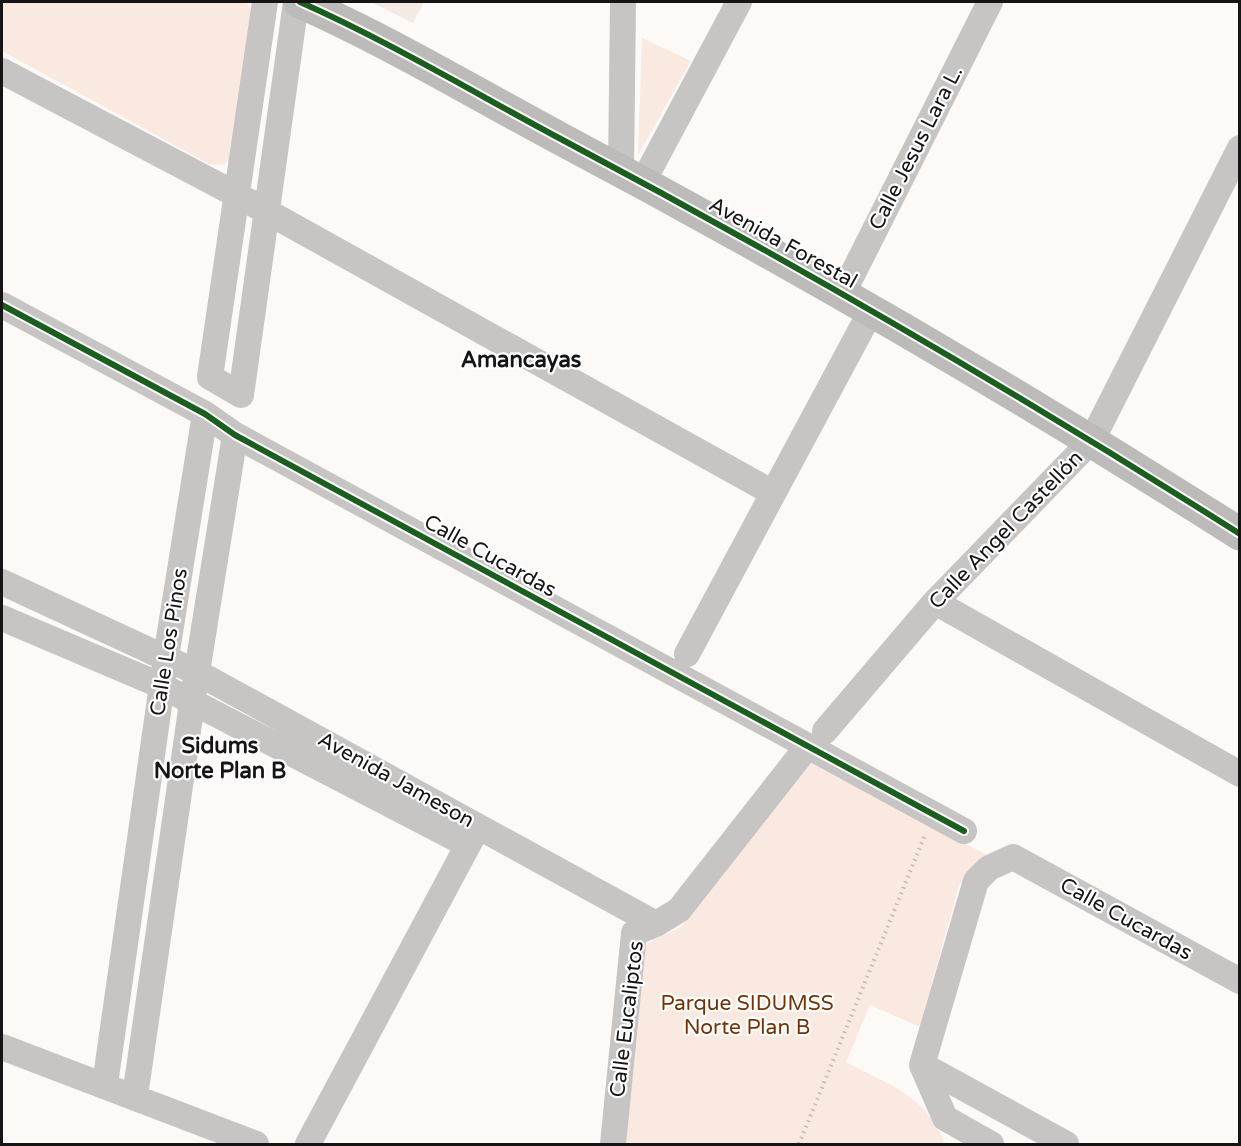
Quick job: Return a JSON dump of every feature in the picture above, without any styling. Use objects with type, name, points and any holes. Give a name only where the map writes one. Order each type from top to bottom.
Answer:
[{"type":"street","points":[[265,2],[210,377],[241,396],[298,2]]},
{"type":"street","name":"Avenida Forestal","points":[[298,2],[632,176],[871,311],[1092,440],[1239,534]]},
{"type":"street","points":[[623,2],[632,176]]},
{"type":"street","points":[[632,176],[739,2]]},
{"type":"street","name":"Calle Jesus Lara L.","points":[[842,295],[990,2]]},
{"type":"street","points":[[2,71],[237,195],[773,493]]},
{"type":"street","name":"Calle Angel Castellón","points":[[816,739],[935,602],[1092,440],[1239,148]]},
{"type":"street","name":"Calle Cucardas","points":[[2,305],[205,414],[235,435],[816,739],[933,814],[964,831]]},
{"type":"street","points":[[687,654],[871,311]]},
{"type":"street","name":"Calle Los Pinos","points":[[105,1084],[166,657],[205,414]]},
{"type":"street","name":"Calle Los Pinos","points":[[135,1096],[192,703],[235,435]]},
{"type":"street","points":[[2,620],[10,586]]},
{"type":"street","name":"Avenida Jameson","points":[[10,586],[198,673],[473,835]]},
{"type":"street","points":[[935,602],[1239,774]]},
{"type":"street","name":"Avenida Jameson","points":[[2,620],[162,686],[192,703],[656,924]]},
{"type":"street","name":"Calle Eucaliptos","points":[[613,1144],[634,933],[656,924],[679,910],[816,739]]},
{"type":"street","points":[[308,1144],[473,835]]},
{"type":"street","name":"Calle Cucardas","points":[[922,1065],[976,881],[989,868],[1013,857],[1239,981]]},
{"type":"street","points":[[2,1047],[105,1084],[256,1144]]},
{"type":"street","points":[[922,1065],[945,1118],[977,1141]]},
{"type":"street","points":[[922,1065],[1066,1144]]},
{"type":"path","points":[[799,1144],[933,814]]},
{"type":"shaded area","points":[[371,2],[424,2],[413,23]]},
{"type":"green space","points":[[2,2],[246,2],[254,13],[234,156],[223,165],[209,164],[2,51]]},
{"type":"green space","points":[[642,38],[691,61],[638,155]]},
{"type":"green space","name":"Parque SIDUMSS Norte Plan B","points":[[811,763],[987,855],[959,885],[920,1027],[870,1005],[846,1062],[891,1085],[916,1102],[937,1127],[945,1144],[624,1144],[642,949],[653,940],[681,927]]},
{"type":"cycle path","points":[[300,2],[430,67],[818,280],[1073,430],[1240,534]]},
{"type":"cycle path","points":[[2,305],[205,414],[235,435],[964,831]]},
{"type":"district","name":"Amancayas","points":[[521,360]]},
{"type":"district","name":"Sidums Norte Plan B","points":[[220,758]]}]
